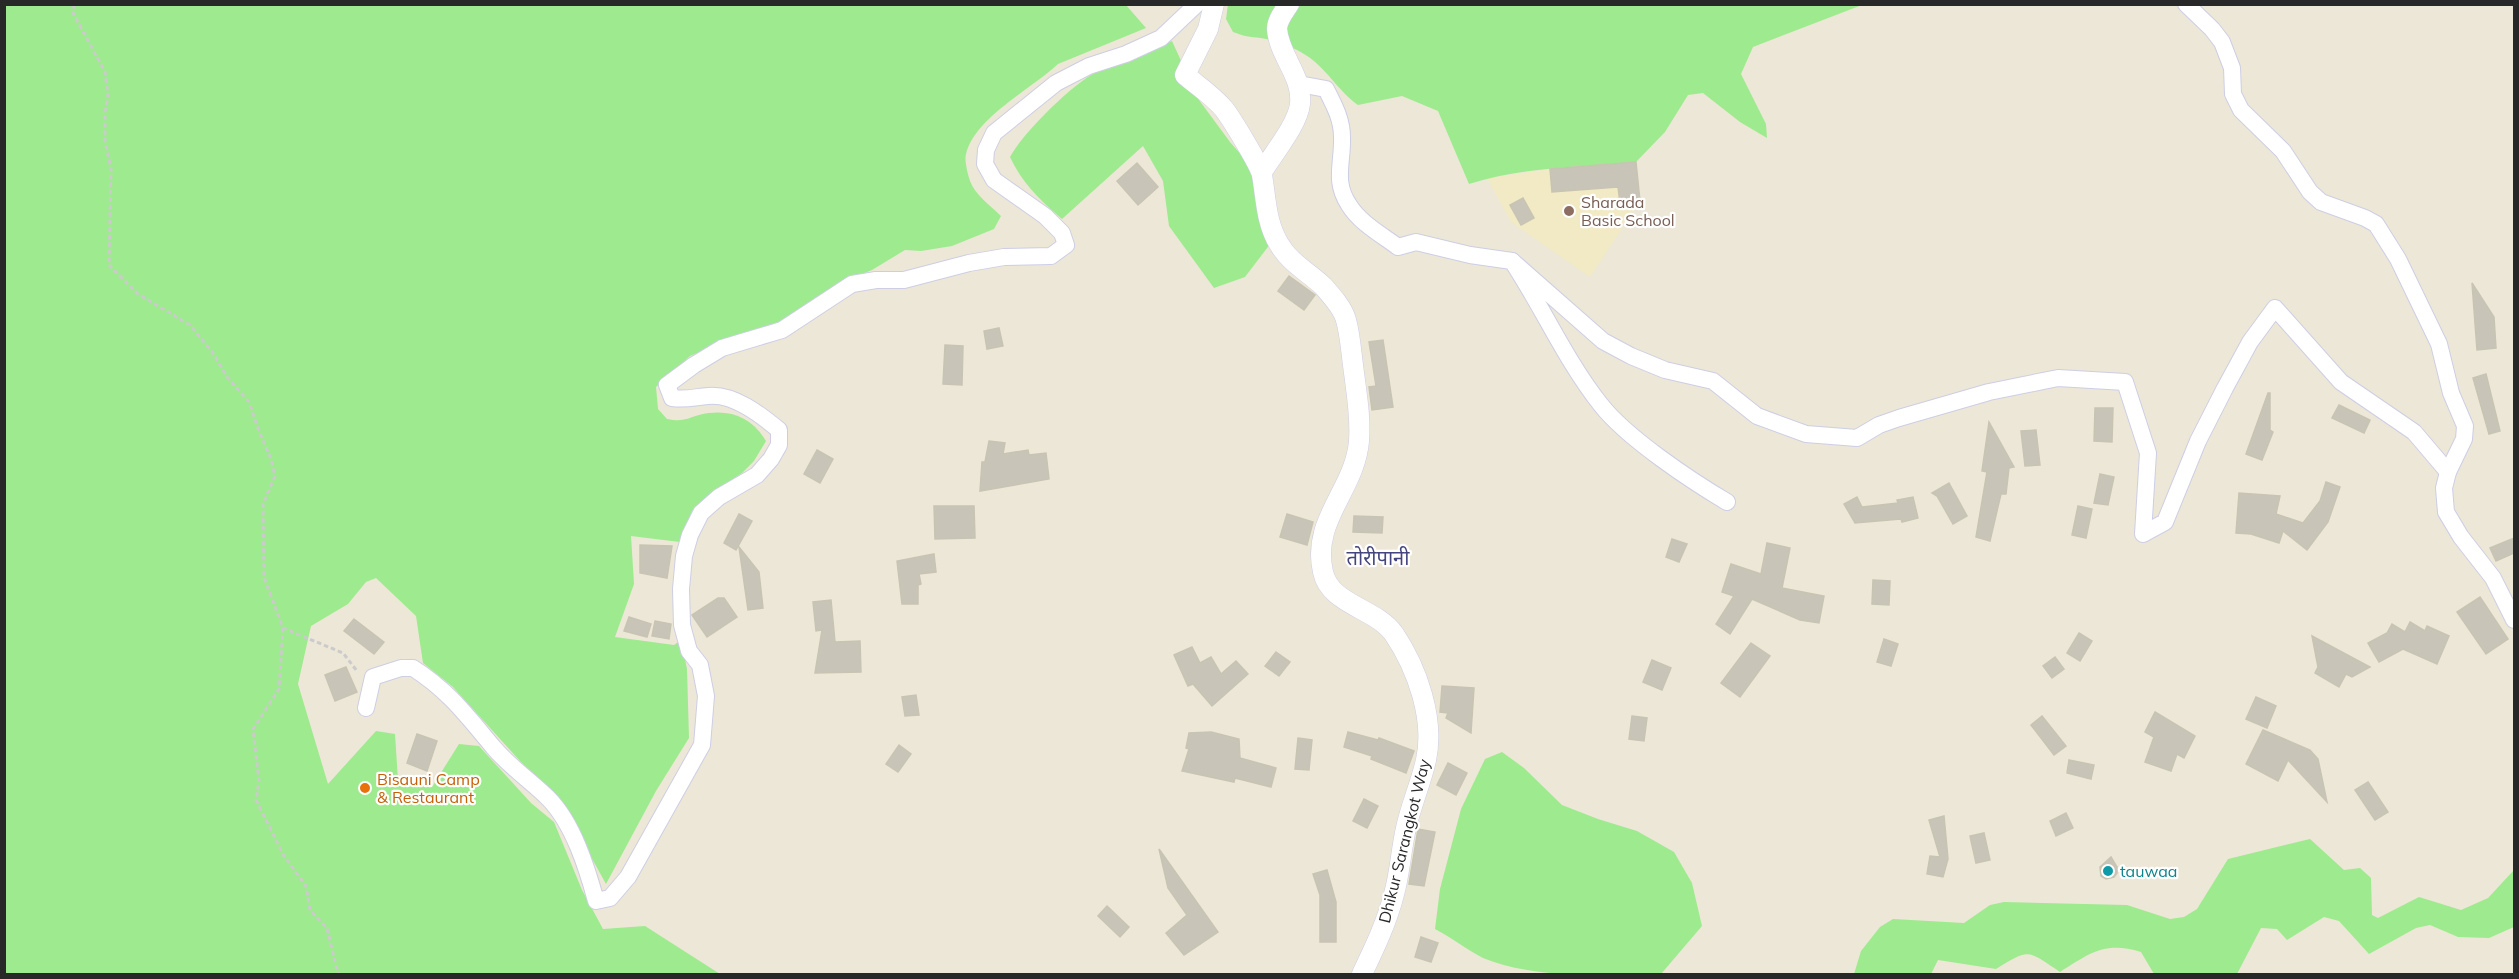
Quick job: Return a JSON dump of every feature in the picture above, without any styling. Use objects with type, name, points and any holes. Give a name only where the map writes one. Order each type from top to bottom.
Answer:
[{"type":"street","points":[[366,708],[374,676],[401,668],[414,668],[438,684],[495,750],[549,799],[572,834],[589,873],[596,901],[610,898],[628,877],[702,745],[706,696],[700,664],[689,651],[682,625],[683,567],[690,535],[701,513],[718,497],[758,475],[779,445],[779,430],[736,401],[711,396],[688,401],[672,398],[667,385],[722,348],[782,330],[852,284],[876,280],[904,280],[969,263],[1004,257],[1051,256],[1066,245],[1062,233],[1045,216],[994,180],[985,164],[986,150],[994,133],[1056,83],[1089,66],[1126,54],[1161,38],[1197,4]]},
{"type":"street","points":[[1214,4],[1208,29],[1185,75],[1224,109],[1262,172],[1296,118],[1300,105],[1299,84],[1285,56],[1277,29],[1279,18],[1289,4]]},
{"type":"street","points":[[2186,4],[2222,42],[2232,68],[2233,94],[2241,110],[2283,151],[2310,192],[2321,202],[2376,224],[2398,259],[2439,344],[2451,393],[2465,426],[2464,439],[2448,472],[2444,488],[2446,512],[2461,537],[2493,578],[2514,620]]},
{"type":"street","points":[[1299,84],[1326,89],[1338,111],[1342,137],[1338,182],[1349,206],[1365,223],[1398,247],[1416,242],[1470,255],[1512,261],[1603,341],[1665,370],[1713,381],[1757,416],[1806,434],[1857,438],[1879,425],[1899,418],[1989,392],[2058,378],[2125,382],[2148,453],[2143,534],[2165,522],[2199,441],[2225,388],[2250,342],[2275,308],[2341,382],[2414,432],[2448,472]]},
{"type":"street","name":"Dhikur Sarangkot Way","points":[[1262,172],[1267,212],[1278,242],[1287,255],[1323,287],[1338,305],[1346,317],[1349,334],[1359,417],[1359,444],[1349,479],[1327,517],[1321,555],[1323,572],[1327,583],[1339,596],[1391,630],[1414,669],[1425,709],[1428,737],[1427,759],[1409,816],[1394,894],[1379,938],[1362,975]]},
{"type":"street","points":[[1512,261],[1573,364],[1602,406],[1630,434],[1705,489],[1727,502]]},
{"type":"path","points":[[74,4],[74,13],[105,72],[108,96],[105,112],[105,141],[111,169],[109,265],[138,294],[190,326],[213,352],[227,377],[249,402],[271,459],[274,476],[263,504],[264,577],[283,628],[279,689],[253,729],[259,781],[256,800],[284,856],[306,886],[310,910],[327,928],[338,975]]},
{"type":"path","points":[[283,628],[343,653],[371,688]]},
{"type":"shaded area","name":"Sharada Basic School","points":[[1636,162],[1640,201],[1590,277],[1511,222],[1487,178],[1550,169]]},
{"type":"green space","points":[[1228,4],[1862,5],[1753,47],[1741,74],[1766,124],[1767,138],[1740,122],[1703,93],[1688,95],[1665,132],[1636,162],[1531,171],[1469,184],[1438,111],[1402,96],[1358,105],[1319,65],[1300,51],[1271,40],[1233,32],[1226,19]]},
{"type":"green space","points":[[5,5],[1126,5],[1146,28],[1058,64],[1006,104],[981,128],[966,154],[966,164],[970,181],[976,191],[1001,216],[994,229],[952,246],[921,251],[905,250],[872,270],[850,279],[769,330],[690,356],[656,387],[658,409],[667,419],[680,420],[710,413],[738,416],[753,425],[766,441],[754,461],[742,473],[706,497],[692,511],[680,542],[631,536],[634,584],[615,637],[674,645],[681,640],[687,669],[689,738],[656,791],[606,884],[558,797],[520,761],[453,687],[423,663],[416,616],[376,578],[366,582],[348,604],[311,626],[298,684],[328,784],[376,731],[395,734],[398,780],[432,787],[459,744],[479,746],[531,803],[554,822],[582,890],[603,929],[645,926],[720,974],[5,974]]},
{"type":"green space","points":[[1172,41],[1199,100],[1250,165],[1274,239],[1245,277],[1214,288],[1169,226],[1163,181],[1143,146],[1062,219],[1032,191],[1010,157],[1035,124],[1081,82],[1111,65]]},
{"type":"green space","points":[[1502,752],[1524,768],[1562,805],[1637,831],[1674,852],[1692,883],[1702,926],[1661,974],[1547,973],[1503,965],[1483,958],[1435,929],[1440,889],[1461,809],[1485,759]]},
{"type":"green space","points":[[2310,839],[2344,870],[2360,868],[2371,878],[2372,915],[2378,918],[2419,897],[2461,910],[2488,898],[2514,870],[2514,927],[2489,938],[2458,937],[2430,925],[2416,928],[2369,954],[2339,921],[2324,917],[2287,940],[2277,929],[2261,928],[2237,974],[2154,974],[2141,952],[2107,948],[2089,954],[2060,972],[2041,959],[2028,954],[1996,969],[1938,960],[1931,974],[1854,974],[1861,951],[1880,927],[1893,919],[1964,923],[1990,905],[2004,902],[2127,905],[2170,919],[2184,917],[2197,909],[2228,859]]},
{"type":"building","points":[[1636,162],[1640,201],[1620,203],[1618,187],[1552,192],[1550,169]]},
{"type":"building","points":[[1137,163],[1158,187],[1138,205],[1117,181]]},
{"type":"building","points":[[1523,198],[1534,218],[1521,225],[1510,205]]},
{"type":"building","points":[[1289,276],[1315,295],[1304,310],[1278,291]]},
{"type":"building","points":[[2472,283],[2494,317],[2496,348],[2477,350]]},
{"type":"building","points":[[999,328],[1003,346],[987,349],[984,331]]},
{"type":"building","points":[[1383,340],[1393,407],[1372,410],[1369,387],[1376,386],[1369,342]]},
{"type":"building","points":[[945,345],[963,346],[962,385],[943,384]]},
{"type":"building","points":[[2486,374],[2500,431],[2489,434],[2473,378]]},
{"type":"building","points":[[2268,393],[2270,393],[2270,430],[2273,432],[2262,460],[2246,454]]},
{"type":"building","points":[[2339,405],[2370,420],[2364,433],[2332,418]]},
{"type":"building","points":[[2095,408],[2113,408],[2112,442],[2094,441]]},
{"type":"building","points":[[1989,422],[2014,467],[2009,468],[2006,494],[2001,494],[1990,541],[1976,537],[1987,472],[1982,471]]},
{"type":"building","points":[[2036,430],[2040,465],[2025,466],[2021,431]]},
{"type":"building","points":[[989,441],[1005,443],[1003,454],[1028,450],[1029,455],[1046,453],[1049,479],[980,491],[982,462],[985,462]]},
{"type":"building","points":[[817,450],[833,459],[820,483],[804,474]]},
{"type":"building","points":[[2100,474],[2114,477],[2108,505],[2094,503]]},
{"type":"building","points":[[2326,482],[2340,487],[2328,522],[2307,550],[2283,531],[2279,543],[2251,534],[2236,533],[2239,493],[2280,496],[2276,514],[2303,523],[2320,501]]},
{"type":"building","points":[[1949,483],[1967,516],[1953,524],[1937,496],[1932,493]]},
{"type":"building","points":[[1857,497],[1862,507],[1898,503],[1897,500],[1913,497],[1918,518],[1902,522],[1901,519],[1855,523],[1844,504]]},
{"type":"building","points":[[934,506],[974,506],[975,538],[935,539]]},
{"type":"building","points":[[2078,506],[2092,509],[2086,538],[2072,535]]},
{"type":"building","points":[[739,514],[752,521],[736,550],[724,543]]},
{"type":"building","points":[[1287,514],[1313,522],[1307,545],[1280,537]]},
{"type":"building","points":[[1354,516],[1383,517],[1382,533],[1353,532]]},
{"type":"building","points":[[2514,538],[2514,553],[2496,561],[2490,548]]},
{"type":"building","points":[[1672,539],[1687,544],[1679,562],[1666,557]]},
{"type":"building","points":[[1767,543],[1790,548],[1782,588],[1824,596],[1819,623],[1800,620],[1752,599],[1730,634],[1716,624],[1734,596],[1722,592],[1731,564],[1761,574]]},
{"type":"building","points":[[640,545],[672,546],[667,578],[640,573]]},
{"type":"building","points":[[739,547],[759,572],[763,608],[748,610]]},
{"type":"building","points":[[934,554],[936,572],[919,574],[921,584],[918,585],[918,604],[902,604],[897,561]]},
{"type":"building","points":[[1873,580],[1890,581],[1889,605],[1872,604]]},
{"type":"building","points":[[2480,597],[2508,639],[2486,654],[2457,612]]},
{"type":"building","points":[[718,598],[724,598],[737,617],[707,637],[692,615]]},
{"type":"building","points":[[831,600],[835,642],[860,641],[861,672],[815,673],[822,630],[816,631],[813,602]]},
{"type":"building","points":[[629,617],[651,624],[647,637],[624,631]]},
{"type":"building","points":[[354,619],[384,642],[374,654],[344,631]]},
{"type":"building","points":[[655,621],[671,624],[669,639],[652,636]]},
{"type":"building","points":[[2410,622],[2425,631],[2427,626],[2449,636],[2437,664],[2403,649],[2379,662],[2368,643],[2387,633],[2392,624],[2405,632]]},
{"type":"building","points":[[2079,633],[2092,641],[2080,661],[2067,653]]},
{"type":"building","points":[[2312,636],[2370,667],[2352,677],[2346,674],[2339,687],[2315,673],[2318,667]]},
{"type":"building","points":[[1884,639],[1898,644],[1891,666],[1877,662]]},
{"type":"building","points":[[1751,643],[1770,656],[1740,697],[1721,683]]},
{"type":"building","points":[[1192,647],[1200,663],[1211,657],[1221,674],[1236,661],[1248,674],[1212,706],[1193,684],[1188,686],[1174,655]]},
{"type":"building","points":[[1276,652],[1290,662],[1279,676],[1265,666]]},
{"type":"building","points":[[2055,657],[2064,669],[2052,678],[2043,666]]},
{"type":"building","points":[[1652,660],[1671,668],[1662,690],[1643,682]]},
{"type":"building","points":[[346,667],[357,692],[335,701],[325,675]]},
{"type":"building","points":[[1442,686],[1474,688],[1471,733],[1446,718],[1448,713],[1440,712]]},
{"type":"building","points":[[916,695],[919,715],[905,716],[902,697]]},
{"type":"building","points":[[2256,697],[2276,706],[2267,728],[2246,719]]},
{"type":"building","points":[[2155,712],[2195,736],[2184,758],[2177,754],[2171,771],[2145,762],[2154,737],[2145,732]]},
{"type":"building","points":[[1632,716],[1647,718],[1644,741],[1629,739]]},
{"type":"building","points":[[2042,716],[2066,746],[2054,755],[2031,725]]},
{"type":"building","points":[[2263,730],[2310,750],[2318,759],[2327,802],[2288,760],[2278,781],[2246,764]]},
{"type":"building","points":[[1211,732],[1239,739],[1240,758],[1276,768],[1271,787],[1235,778],[1234,782],[1182,771],[1189,749],[1186,748],[1189,733]]},
{"type":"building","points":[[1348,732],[1378,740],[1379,738],[1414,751],[1406,773],[1371,759],[1372,756],[1344,747]]},
{"type":"building","points":[[417,734],[437,741],[427,771],[407,763]]},
{"type":"building","points":[[1298,738],[1312,740],[1309,770],[1295,769]]},
{"type":"building","points":[[899,745],[911,754],[898,772],[886,764]]},
{"type":"building","points":[[2069,760],[2094,765],[2091,779],[2067,773]]},
{"type":"building","points":[[1448,763],[1467,773],[1456,795],[1437,785]]},
{"type":"building","points":[[2368,782],[2388,812],[2375,820],[2355,790]]},
{"type":"building","points":[[1364,799],[1378,806],[1367,828],[1353,821]]},
{"type":"building","points":[[2066,813],[2073,828],[2056,836],[2050,821]]},
{"type":"building","points":[[1944,816],[1948,859],[1943,877],[1927,874],[1930,856],[1940,857],[1929,820]]},
{"type":"building","points":[[1418,829],[1435,832],[1424,886],[1409,884]]},
{"type":"building","points":[[1984,833],[1990,860],[1976,863],[1970,836]]},
{"type":"building","points":[[1159,849],[1218,932],[1184,955],[1166,933],[1187,915],[1168,888]]},
{"type":"building","name":"tauwaa","points":[[2111,857],[2117,867],[2117,873],[2114,877],[2106,879],[2101,876],[2100,867]]},
{"type":"building","points":[[1327,870],[1336,902],[1336,942],[1320,942],[1320,895],[1313,874]]},
{"type":"building","points":[[1107,906],[1129,927],[1120,937],[1098,916]]},
{"type":"building","points":[[1421,937],[1438,943],[1431,962],[1415,957]]},
{"type":"place","name":"Sharada Basic School","points":[[1569,211]]},
{"type":"place","name":"Bisauni Camp & Restaurant","points":[[365,788]]},
{"type":"place","name":"tauwaa","points":[[2108,871]]},
{"type":"district","name":"तोरीपानी","points":[[1378,558]]}]
